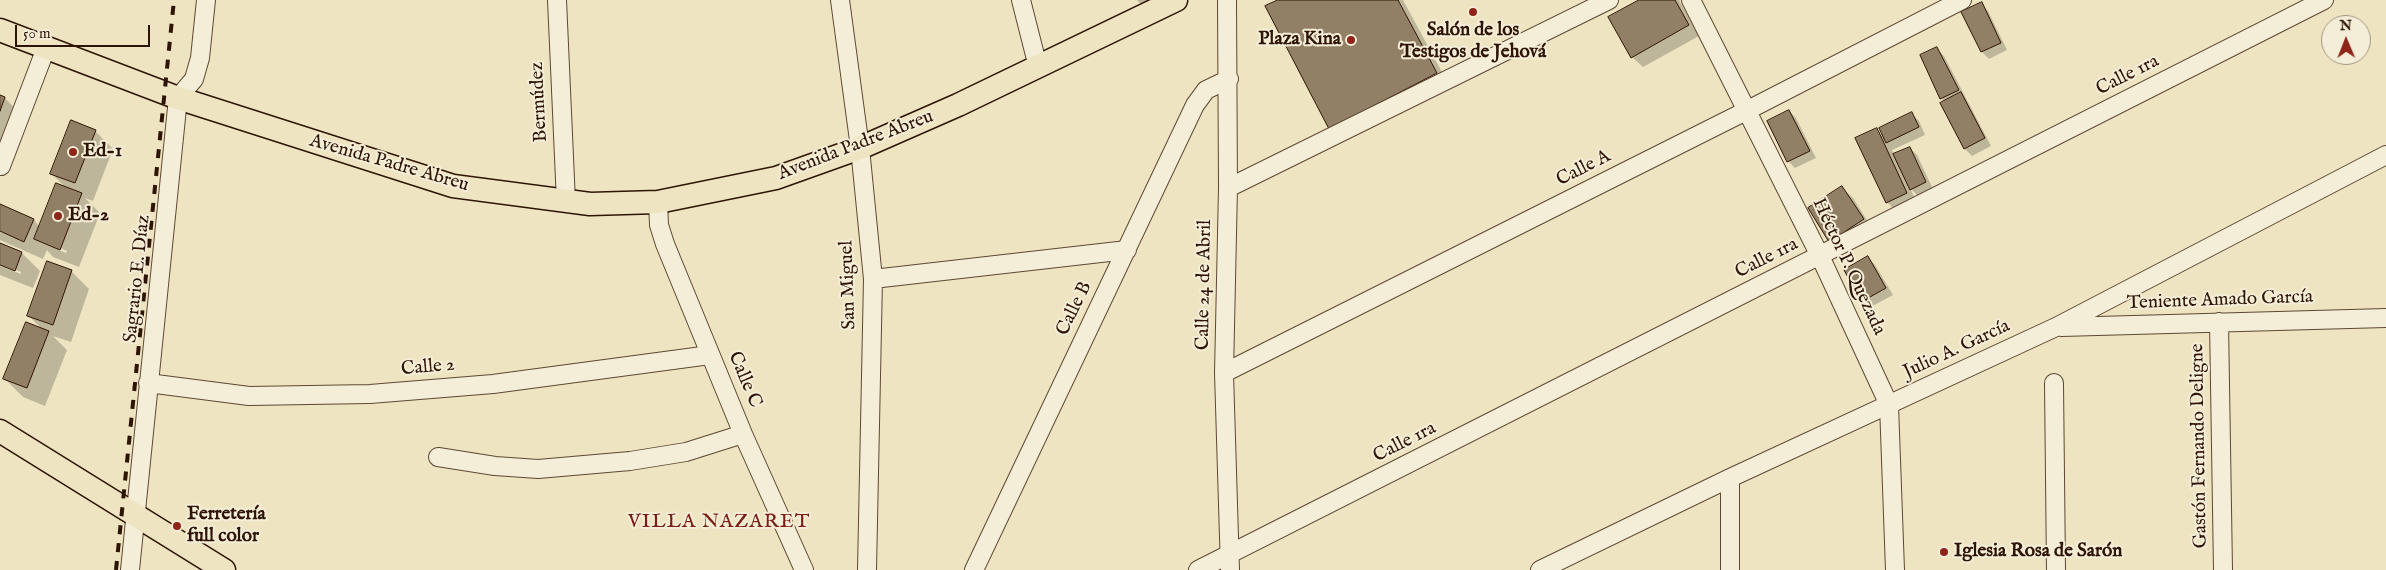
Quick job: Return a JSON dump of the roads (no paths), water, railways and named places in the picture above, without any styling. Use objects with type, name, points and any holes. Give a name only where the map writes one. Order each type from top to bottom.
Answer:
[{"type":"main road","name":"Avenida Padre Abreu","points":[[0,30],[178,98],[454,186],[590,204],[658,202],[776,178],[860,148],[1038,67],[1176,0]]},
{"type":"main road","points":[[0,431],[224,570]]},
{"type":"street","points":[[178,98],[194,79],[200,58],[206,0]]},
{"type":"street","name":"Bermúdez","points":[[556,0],[566,202]]},
{"type":"street","name":"San Miguel","points":[[840,0],[860,148],[873,279],[867,570]]},
{"type":"street","points":[[1021,0],[1038,67]]},
{"type":"street","name":"Calle 24 de Abril","points":[[1227,0],[1229,79],[1224,373],[1230,563]]},
{"type":"street","points":[[1228,188],[1609,0]]},
{"type":"street","name":"Héctor P. Quezada","points":[[1692,0],[1820,256],[1889,405],[1895,570]]},
{"type":"street","name":"Calle A","points":[[1224,373],[1748,110],[1962,0]]},
{"type":"street","name":"Calle 1ra","points":[[1198,570],[1230,563],[1820,256],[2324,0]]},
{"type":"street","points":[[1,166],[46,48]]},
{"type":"street","name":"Calle B","points":[[974,570],[1195,105],[1206,90],[1229,79]]},
{"type":"street","name":"Sagrario E. Díaz","points":[[130,570],[178,98]]},
{"type":"street","name":"Julio A. García","points":[[1540,570],[1730,478],[2056,327],[2386,155]]},
{"type":"street","name":"Calle C","points":[[658,202],[659,225],[710,356],[804,570]]},
{"type":"street","points":[[873,279],[1127,250]]},
{"type":"street","name":"Teniente Amado García","points":[[2056,327],[2386,318]]},
{"type":"street","name":"Gastón Fernando Deligne","points":[[2219,322],[2223,570]]},
{"type":"street","name":"Calle 2","points":[[148,383],[250,396],[370,394],[493,384],[710,356]]},
{"type":"street","points":[[2054,383],[2056,570]]},
{"type":"street","points":[[438,457],[495,466],[538,469],[630,461],[677,453],[743,434]]},
{"type":"street","points":[[1730,478],[1730,570]]},
{"type":"railway","points":[[116,570],[174,0]]},
{"type":"place","name":"Salón de los Testigos de Jehová","points":[[1473,12]]},
{"type":"place","name":"Plaza Kina","points":[[1351,40]]},
{"type":"place","name":"Ed-1","points":[[73,152]]},
{"type":"place","name":"Ed-2","points":[[58,216]]},
{"type":"place","name":"Ferretería full color","points":[[177,526]]},
{"type":"place","name":"Iglesia Rosa de Sarón","points":[[1944,552]]},
{"type":"district","name":"VILLA NAZARET","points":[[719,523]]}]
